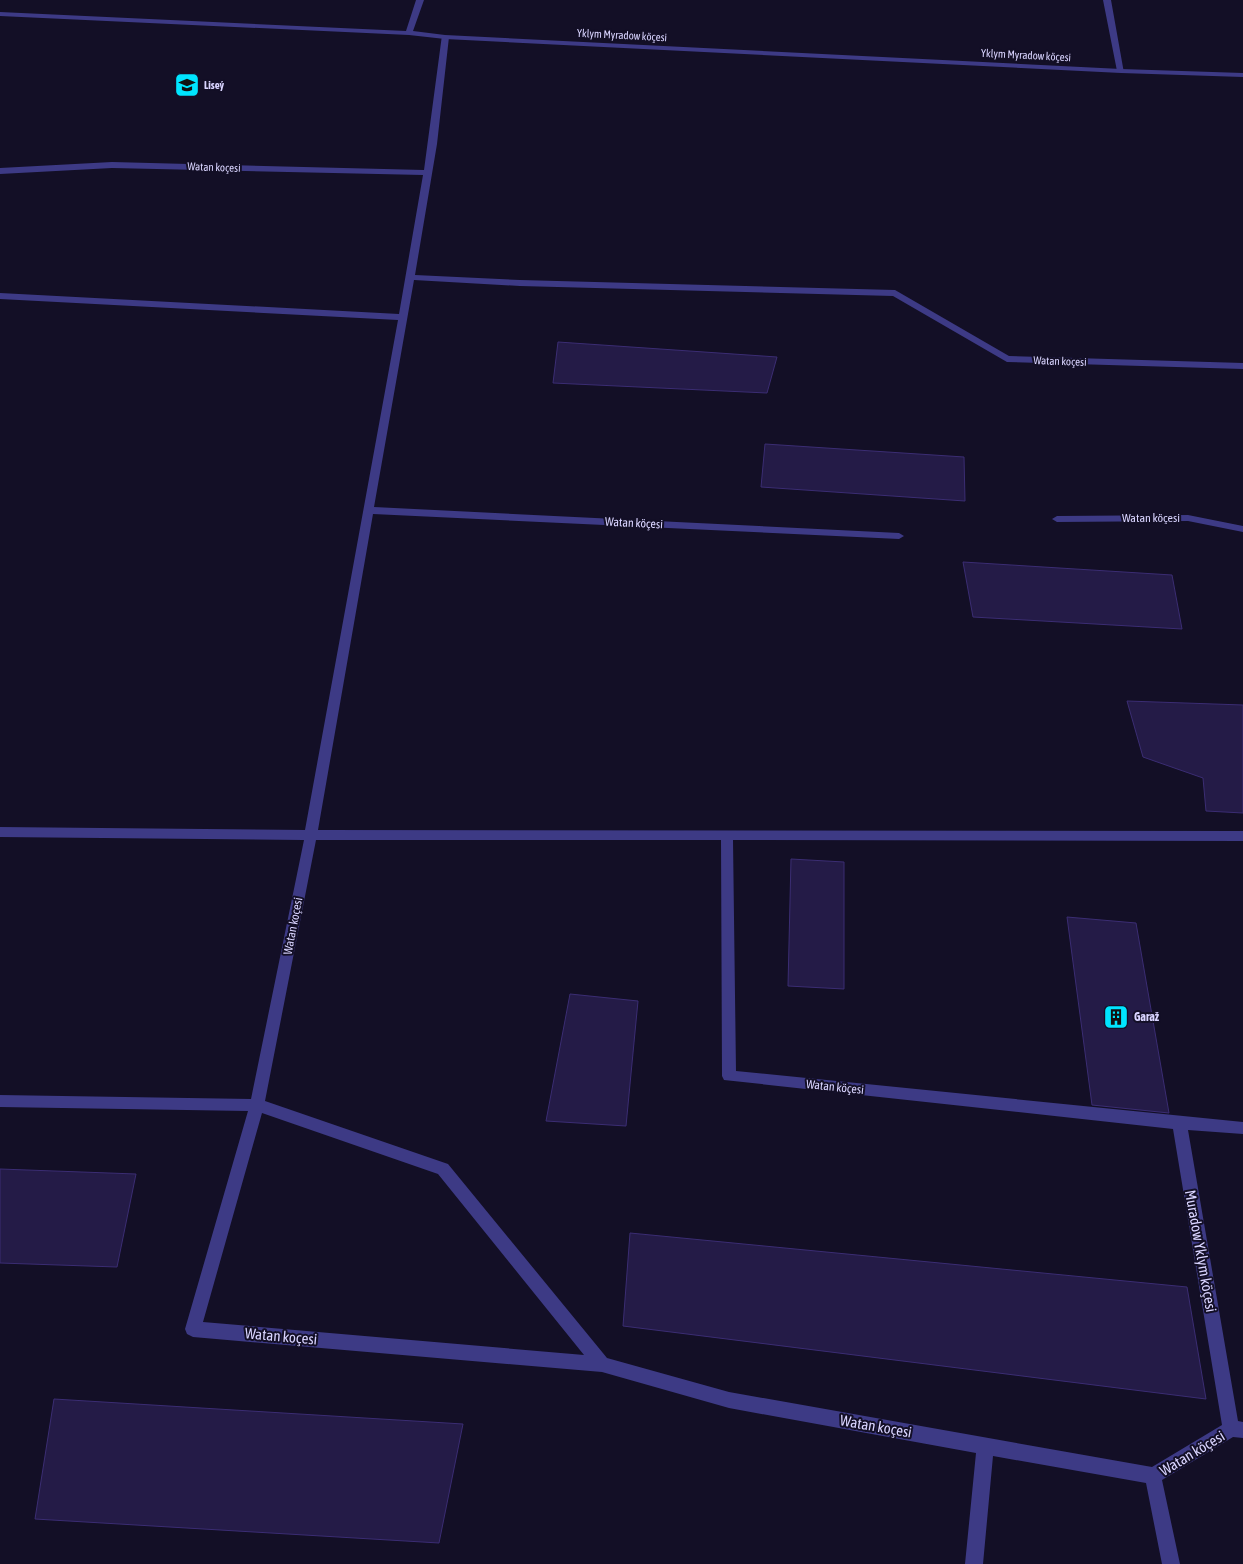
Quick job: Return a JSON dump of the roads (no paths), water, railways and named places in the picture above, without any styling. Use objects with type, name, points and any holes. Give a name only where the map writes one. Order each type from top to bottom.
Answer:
[{"type":"street","points":[[409,33],[420,0]]},
{"type":"street","points":[[1107,0],[1121,71]]},
{"type":"street","name":"Yklym Myradow köçesi","points":[[0,14],[409,33],[445,37],[1121,71],[1243,75]]},
{"type":"street","name":"Watan koçesi","points":[[445,37],[428,173],[311,835],[257,1105],[193,1329],[602,1364],[729,1400],[1153,1476]]},
{"type":"street","name":"Watan koçesi","points":[[0,171],[112,164],[428,173]]},
{"type":"street","name":"Watan koçesi","points":[[410,277],[530,283],[895,293],[1007,359],[1243,366]]},
{"type":"street","points":[[0,296],[402,317]]},
{"type":"street","name":"Watan köçesi","points":[[368,510],[899,536]]},
{"type":"street","name":"Watan köçesi","points":[[1057,518],[1188,518],[1243,529]]},
{"type":"street","points":[[0,832],[311,835],[1243,836]]},
{"type":"street","name":"Watan köçesi","points":[[727,836],[729,1076],[1179,1123]]},
{"type":"street","points":[[0,1101],[257,1105],[443,1169],[602,1364]]},
{"type":"street","points":[[1179,1123],[1243,1128]]},
{"type":"street","name":"Muradow Yklym köçesi","points":[[1179,1123],[1237,1430]]},
{"type":"street","name":"Watan köçesi","points":[[1171,1564],[1153,1476],[1237,1430]]},
{"type":"street","points":[[974,1564],[985,1446]]},
{"type":"place","name":"Liseý","points":[[187,85]]},
{"type":"place","name":"Garaž","points":[[1116,1017]]}]
